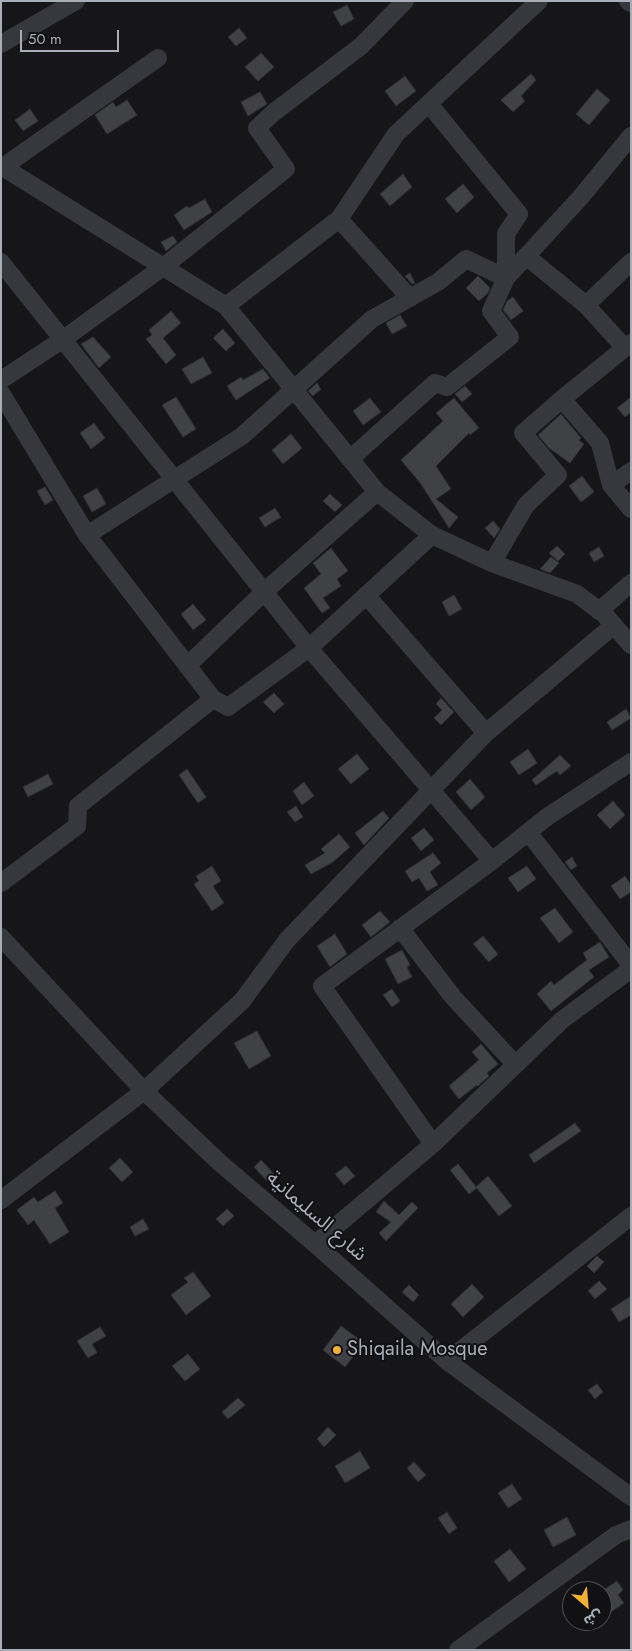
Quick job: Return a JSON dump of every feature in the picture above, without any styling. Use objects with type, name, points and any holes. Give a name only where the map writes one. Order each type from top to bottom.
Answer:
[{"type":"street","points":[[1,44],[76,1]]},
{"type":"street","points":[[1,380],[62,340],[163,267],[286,169],[257,128],[273,113],[362,46],[405,1]]},
{"type":"street","points":[[226,306],[339,219],[396,134],[539,1]]},
{"type":"street","points":[[158,58],[2,167],[226,306],[377,492],[432,535],[492,563],[577,594],[599,610],[631,645]]},
{"type":"street","points":[[429,104],[519,214],[506,234],[506,278]]},
{"type":"street","points":[[350,459],[435,384],[447,388],[510,337],[491,311],[506,278],[580,198],[631,136]]},
{"type":"street","points":[[339,219],[410,298]]},
{"type":"street","points":[[492,563],[526,505],[558,475],[523,433],[628,346],[586,305],[526,256]]},
{"type":"street","points":[[87,535],[173,478],[242,436],[372,319],[438,282],[466,259],[506,278]]},
{"type":"street","points":[[1,262],[308,648],[492,861]]},
{"type":"street","points":[[586,305],[631,262]]},
{"type":"street","points":[[1,393],[87,535],[213,699],[228,707],[308,648],[432,535]]},
{"type":"street","points":[[562,399],[600,443],[611,485],[631,509]]},
{"type":"street","points":[[611,485],[631,471]]},
{"type":"street","points":[[187,666],[264,592],[377,492]]},
{"type":"street","points":[[599,610],[631,583]]},
{"type":"street","points":[[366,595],[486,733]]},
{"type":"street","points":[[1,1200],[144,1091],[242,1001],[287,940],[486,733],[614,625]]},
{"type":"street","points":[[1,882],[77,826],[78,806],[213,699]]},
{"type":"street","points":[[433,1144],[322,986],[492,861],[547,816],[631,762]]},
{"type":"street","points":[[528,832],[631,965]]},
{"type":"street","points":[[400,928],[453,998],[516,1064]]},
{"type":"street","name":"شارع السليمانية","points":[[1,937],[144,1091],[219,1162],[447,1361],[631,1497]]},
{"type":"street","points":[[315,1244],[433,1144],[562,1020],[631,969]]},
{"type":"street","points":[[447,1361],[631,1216]]},
{"type":"street","points":[[458,1650],[616,1535],[631,1528]]},
{"type":"building","points":[[347,5],[354,19],[341,26],[333,12]]},
{"type":"building","points":[[239,28],[247,38],[236,46],[228,37]]},
{"type":"building","points":[[261,53],[274,67],[258,81],[245,67]]},
{"type":"building","points":[[531,74],[536,80],[521,96],[525,101],[513,112],[501,100]]},
{"type":"building","points":[[405,76],[416,91],[396,106],[385,91]]},
{"type":"building","points":[[597,89],[610,100],[589,125],[576,114]]},
{"type":"building","points":[[260,92],[267,104],[248,116],[241,102]]},
{"type":"building","points":[[127,100],[137,115],[107,134],[95,115],[113,102],[116,107]]},
{"type":"building","points":[[30,109],[38,121],[23,131],[15,120]]},
{"type":"building","points":[[403,174],[412,187],[390,206],[380,194]]},
{"type":"building","points":[[463,184],[474,197],[457,213],[445,199]]},
{"type":"building","points":[[205,199],[212,212],[184,230],[174,215],[187,206],[189,208]]},
{"type":"building","points":[[173,236],[177,242],[166,251],[161,242]]},
{"type":"building","points":[[410,273],[415,283],[412,284],[405,276]]},
{"type":"building","points":[[478,276],[490,288],[488,293],[479,301],[466,288]]},
{"type":"building","points":[[513,297],[523,311],[511,320],[503,310],[507,301]]},
{"type":"building","points":[[171,311],[181,323],[163,338],[176,355],[166,364],[146,339],[152,335],[149,330]]},
{"type":"building","points":[[400,315],[407,326],[392,334],[386,323]]},
{"type":"building","points":[[223,329],[235,343],[226,351],[213,338]]},
{"type":"building","points":[[93,337],[111,357],[99,368],[81,344]]},
{"type":"building","points":[[203,357],[212,373],[191,384],[182,369]]},
{"type":"building","points":[[263,369],[270,378],[236,400],[227,386],[241,377],[243,380]]},
{"type":"building","points":[[317,383],[321,389],[313,396],[308,391]]},
{"type":"building","points":[[465,386],[472,394],[462,402],[455,394]]},
{"type":"building","points":[[176,397],[196,429],[183,437],[162,405]]},
{"type":"building","points":[[631,397],[631,412],[625,417],[617,408]]},
{"type":"building","points":[[370,398],[381,412],[363,425],[353,411]]},
{"type":"building","points":[[454,398],[479,428],[470,435],[469,433],[436,466],[451,489],[436,499],[458,517],[449,528],[421,484],[401,460],[443,421],[436,413]]},
{"type":"building","points":[[561,414],[581,438],[579,440],[584,444],[570,463],[549,448],[538,435]]},
{"type":"building","points":[[94,423],[105,438],[91,449],[80,433]]},
{"type":"building","points":[[291,434],[302,448],[283,464],[272,450]]},
{"type":"building","points":[[582,476],[594,492],[581,502],[569,486]]},
{"type":"building","points":[[45,487],[53,500],[45,505],[37,491]]},
{"type":"building","points":[[97,488],[106,504],[92,512],[83,496]]},
{"type":"building","points":[[330,494],[342,505],[335,512],[323,501]]},
{"type":"building","points":[[275,508],[281,517],[265,527],[259,518]]},
{"type":"building","points":[[493,521],[500,529],[494,538],[485,528]]},
{"type":"building","points":[[557,546],[565,554],[558,561],[549,553]]},
{"type":"building","points":[[599,547],[604,556],[594,562],[589,553]]},
{"type":"building","points":[[331,548],[348,571],[337,579],[341,586],[323,598],[330,608],[322,613],[304,588],[321,574],[313,563]]},
{"type":"building","points":[[551,557],[559,563],[550,573],[540,569]]},
{"type":"building","points":[[454,595],[462,609],[449,616],[442,602]]},
{"type":"building","points":[[193,604],[206,620],[193,630],[181,614]]},
{"type":"building","points":[[274,693],[284,704],[274,713],[263,702]]},
{"type":"building","points":[[441,698],[454,712],[441,725],[434,718],[442,710],[436,704]]},
{"type":"building","points":[[626,709],[631,718],[612,730],[607,722]]},
{"type":"building","points":[[528,749],[537,763],[519,775],[510,762]]},
{"type":"building","points":[[357,754],[369,769],[351,784],[338,769]]},
{"type":"building","points":[[560,755],[571,766],[560,775],[557,771],[536,785],[532,780]]},
{"type":"building","points":[[187,769],[206,797],[198,803],[179,775]]},
{"type":"building","points":[[48,774],[53,784],[28,797],[23,787]]},
{"type":"building","points":[[470,779],[485,797],[471,810],[456,792]]},
{"type":"building","points":[[304,782],[314,796],[302,805],[293,791]]},
{"type":"building","points":[[613,801],[625,815],[610,829],[597,815]]},
{"type":"building","points":[[296,806],[303,817],[295,822],[287,812]]},
{"type":"building","points":[[383,811],[389,818],[364,845],[355,833]]},
{"type":"building","points":[[424,828],[434,840],[421,851],[411,838]]},
{"type":"building","points":[[339,834],[350,847],[333,862],[311,874],[305,865],[325,853],[321,849]]},
{"type":"building","points":[[433,853],[441,863],[430,872],[438,885],[427,891],[419,878],[412,882],[405,871]]},
{"type":"building","points":[[572,857],[577,866],[571,870],[565,862]]},
{"type":"building","points":[[212,866],[221,881],[213,886],[224,903],[212,911],[194,884],[199,881],[196,876]]},
{"type":"building","points":[[527,866],[536,879],[518,892],[508,878]]},
{"type":"building","points":[[625,876],[631,885],[631,892],[620,899],[611,886]]},
{"type":"building","points":[[555,908],[573,932],[559,943],[540,918]]},
{"type":"building","points":[[380,911],[390,922],[371,937],[362,925]]},
{"type":"building","points":[[335,934],[347,954],[330,967],[317,946]]},
{"type":"building","points":[[483,936],[498,954],[489,962],[473,944]]},
{"type":"building","points":[[600,942],[609,957],[589,970],[594,977],[551,1011],[537,994],[551,981],[554,985],[587,960],[583,953]]},
{"type":"building","points":[[402,950],[410,965],[407,967],[412,977],[398,984],[385,959]]},
{"type":"building","points":[[392,989],[400,1001],[392,1007],[383,995]]},
{"type":"building","points":[[257,1031],[271,1056],[249,1069],[234,1043]]},
{"type":"building","points":[[481,1044],[498,1064],[487,1073],[489,1076],[478,1086],[459,1099],[449,1086],[479,1060],[472,1052]]},
{"type":"building","points":[[575,1123],[581,1131],[534,1163],[529,1155]]},
{"type":"building","points":[[120,1158],[133,1172],[122,1182],[109,1168]]},
{"type":"building","points":[[261,1160],[274,1174],[267,1181],[254,1167]]},
{"type":"building","points":[[458,1164],[477,1188],[469,1194],[450,1170]]},
{"type":"building","points":[[346,1166],[355,1176],[344,1185],[335,1174]]},
{"type":"building","points":[[488,1176],[512,1206],[499,1216],[476,1187]]},
{"type":"building","points":[[55,1191],[63,1203],[55,1208],[69,1232],[50,1244],[34,1220],[28,1225],[17,1210],[34,1197],[38,1202]]},
{"type":"building","points":[[384,1201],[399,1215],[412,1202],[418,1208],[386,1241],[379,1233],[391,1222],[376,1212]]},
{"type":"building","points":[[227,1209],[234,1216],[223,1226],[216,1219]]},
{"type":"building","points":[[143,1219],[149,1229],[135,1236],[130,1227]]},
{"type":"building","points":[[597,1256],[604,1262],[594,1273],[587,1266]]},
{"type":"building","points":[[193,1272],[211,1296],[186,1315],[171,1295],[188,1282],[184,1278]]},
{"type":"building","points":[[599,1281],[607,1289],[595,1299],[588,1291]]},
{"type":"building","points":[[472,1284],[484,1297],[463,1317],[451,1304]]},
{"type":"building","points":[[409,1285],[419,1295],[413,1302],[402,1292]]},
{"type":"building","points":[[631,1296],[631,1315],[619,1322],[611,1309]]},
{"type":"building","points":[[341,1326],[364,1343],[345,1367],[323,1350]]},
{"type":"building","points":[[100,1327],[106,1336],[92,1344],[97,1353],[88,1358],[77,1341]]},
{"type":"building","points":[[188,1354],[200,1369],[185,1381],[172,1366]]},
{"type":"building","points":[[597,1384],[603,1392],[595,1399],[588,1390]]},
{"type":"building","points":[[238,1398],[245,1405],[228,1419],[222,1412]]},
{"type":"building","points":[[328,1427],[336,1435],[324,1447],[317,1439]]},
{"type":"building","points":[[360,1451],[370,1468],[345,1483],[335,1466]]},
{"type":"building","points":[[414,1462],[426,1475],[418,1482],[407,1468]]},
{"type":"building","points":[[512,1484],[522,1499],[508,1508],[498,1493]]},
{"type":"building","points":[[447,1512],[457,1528],[449,1534],[438,1518]]},
{"type":"building","points":[[567,1517],[576,1535],[553,1547],[544,1530]]},
{"type":"building","points":[[510,1549],[526,1569],[509,1582],[494,1561]]},
{"type":"building","points":[[617,1581],[623,1590],[618,1595],[624,1603],[612,1611],[612,1584]]},
{"type":"place","name":"Shiqaila Mosque","points":[[337,1350]]}]
